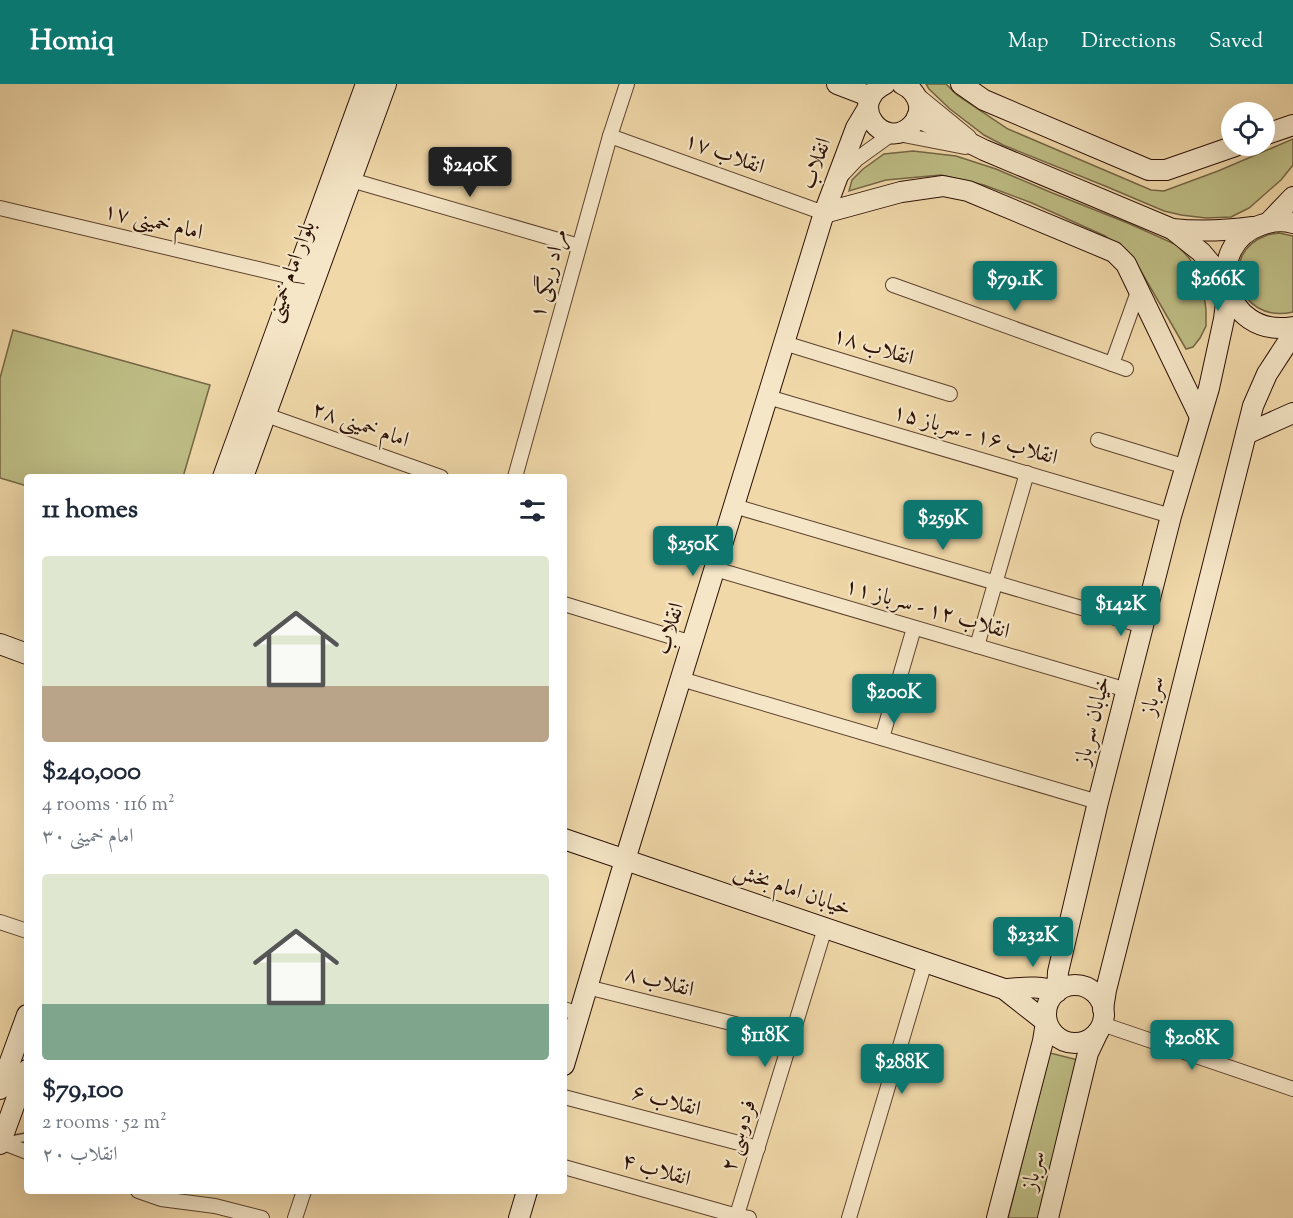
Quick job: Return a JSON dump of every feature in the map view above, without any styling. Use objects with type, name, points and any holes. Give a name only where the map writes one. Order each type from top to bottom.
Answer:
[{"type":"main road","name":"بلوار امام خمینی","points":[[224,474],[366,84]]},
{"type":"main road","name":"بلوار امام خمینی","points":[[244,474],[386,84]]},
{"type":"main road","points":[[837,84],[876,92],[870,116],[879,129],[893,134],[908,129],[917,117],[918,103],[908,86]]},
{"type":"main road","points":[[961,84],[984,100],[1149,170],[1166,170],[1221,151]]},
{"type":"main road","name":"انقلاب","points":[[567,1045],[572,1012],[587,987],[825,213],[856,128],[876,92]]},
{"type":"main road","points":[[917,117],[984,150],[1172,229],[1201,252],[1212,265],[1228,288],[1235,305],[1247,318],[1263,326],[1281,329],[1293,327]]},
{"type":"main road","points":[[1275,131],[1292,125]]},
{"type":"main road","points":[[825,213],[901,192],[943,186],[968,191],[1114,252],[1126,264],[1200,417]]},
{"type":"main road","points":[[1262,224],[1293,197]]},
{"type":"main road","points":[[1172,229],[1199,232],[1287,221],[1293,223]]},
{"type":"main road","name":"خیابان سرباز","points":[[1057,992],[1058,972],[1098,802],[1171,516],[1209,388],[1224,319],[1228,288],[1226,270],[1230,253],[1240,238],[1262,224]]},
{"type":"main road","name":"سرباز","points":[[1048,1218],[1089,1053],[1101,1022],[1106,990],[1165,750],[1253,406],[1267,374],[1293,334]]},
{"type":"main road","points":[[1246,434],[1293,413]]},
{"type":"main road","points":[[0,644],[24,653]]},
{"type":"main road","name":"خیابان امام بخش","points":[[567,840],[1004,989]]},
{"type":"main road","points":[[997,1218],[1043,1041],[1046,1022],[1045,1012],[1047,1004],[1057,992],[1070,985],[1089,989],[1102,1005],[1101,1022],[1091,1039],[1073,1044],[1056,1037],[1046,1022],[1004,989]]},
{"type":"main road","points":[[1004,989],[1036,987],[1057,992]]},
{"type":"main road","points":[[0,1089],[24,1023]]},
{"type":"main road","points":[[0,1143],[24,1078]]},
{"type":"main road","points":[[519,1218],[526,1194]]},
{"type":"street","name":"مراد ریگی ۱","points":[[516,474],[610,136],[627,84]]},
{"type":"street","points":[[908,86],[984,150]]},
{"type":"street","points":[[836,181],[857,159],[893,134],[984,150]]},
{"type":"street","name":"انقلاب ۱۷","points":[[610,136],[825,213]]},
{"type":"street","points":[[351,180],[579,246]]},
{"type":"street","name":"امام خمینی ۱۷","points":[[0,208],[296,278]]},
{"type":"street","points":[[893,285],[1119,367],[1139,289]]},
{"type":"street","name":"انقلاب ۱۸","points":[[784,343],[950,394]]},
{"type":"street","name":"انقلاب ۱۶ - سرباز ۱۵","points":[[768,397],[1171,516]]},
{"type":"street","name":"امام خمینی ۲۸","points":[[266,415],[433,474]]},
{"type":"street","points":[[1098,440],[1186,467]]},
{"type":"street","points":[[977,646],[1027,474]]},
{"type":"street","points":[[734,506],[1143,626]]},
{"type":"street","name":"انقلاب ۱۲ - سرباز ۱۱","points":[[715,569],[1127,690]]},
{"type":"street","points":[[567,605],[692,643]]},
{"type":"street","points":[[882,738],[914,628]]},
{"type":"street","points":[[681,679],[1098,802]]},
{"type":"street","points":[[0,922],[24,930]]},
{"type":"street","name":"فردوسی ۲","points":[[741,1217],[758,1148],[825,928]]},
{"type":"street","points":[[849,1218],[925,962]]},
{"type":"street","name":"انقلاب ۸","points":[[587,987],[791,1038]]},
{"type":"street","points":[[1101,1022],[1293,1089]]},
{"type":"street","name":"انقلاب ۶","points":[[567,1098],[758,1148]]},
{"type":"street","points":[[0,1143],[24,1151]]},
{"type":"street","name":"انقلاب ۴","points":[[567,1168],[741,1217]]},
{"type":"street","points":[[146,1194],[160,1199],[215,1206],[262,1218]]},
{"type":"street","points":[[295,1218],[303,1194]]},
{"type":"lane","points":[[0,1143],[24,1138]]},
{"type":"shaded area","points":[[926,84],[946,84],[957,95],[1008,129],[1151,190],[1164,191],[1253,156],[1275,156],[1275,147],[1293,139],[1293,165],[1281,180],[1249,208],[1231,217],[1206,218],[1181,215],[1164,211],[1003,145],[984,135],[950,109]]},
{"type":"shaded area","points":[[913,151],[956,156],[996,169],[1177,245],[1198,272],[1203,287],[1206,326],[1200,338],[1193,347],[1186,349],[1129,254],[1105,236],[1032,203],[984,185],[941,175],[886,180],[849,191],[852,180],[884,154]]},
{"type":"shaded area","points":[[1279,233],[1293,236],[1293,312],[1274,313],[1258,308],[1247,298],[1240,285],[1238,271],[1242,257],[1250,245],[1267,235]]},
{"type":"shaded area","points":[[13,330],[210,385],[184,474],[24,474],[24,485],[0,478],[0,378]]},
{"type":"shaded area","points":[[1050,1053],[1078,1060],[1039,1218],[1008,1218]]}]
